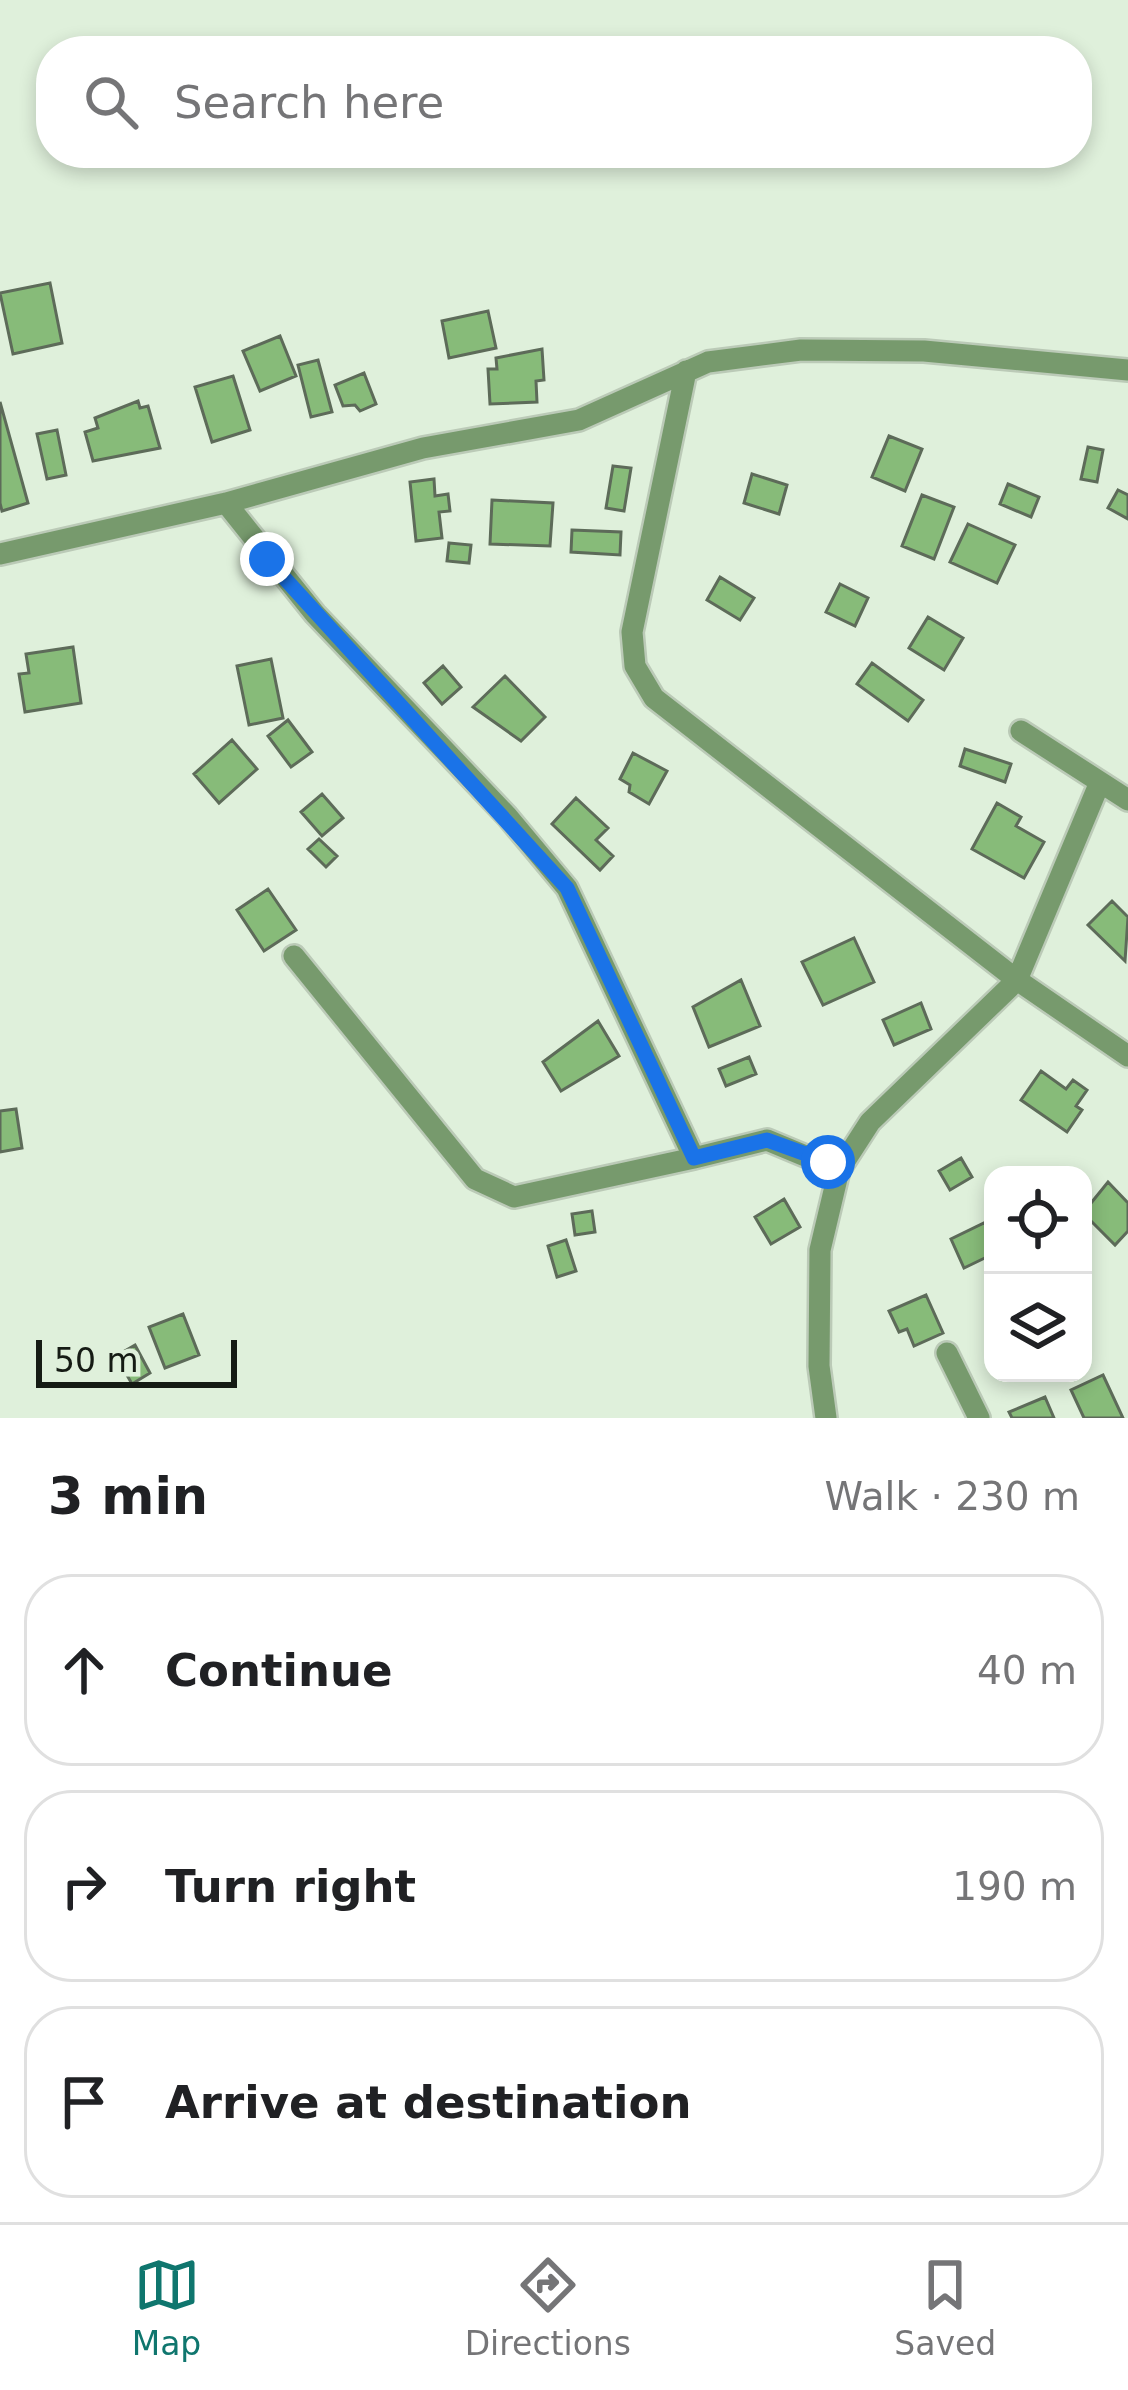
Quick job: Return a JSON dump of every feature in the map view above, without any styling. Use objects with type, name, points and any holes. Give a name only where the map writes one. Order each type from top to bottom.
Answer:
[{"type":"street","points":[[0,554],[226,503],[423,448],[579,420],[708,362],[801,350],[923,351],[1128,370]]},
{"type":"street","points":[[686,371],[671,460],[637,590],[635,666],[654,698],[687,729],[1017,980],[1128,1056]]},
{"type":"street","points":[[226,503],[315,614],[567,888],[694,1158]]},
{"type":"street","points":[[1021,731],[1128,800]]},
{"type":"street","points":[[826,1418],[819,1366],[820,1250],[839,1170],[870,1122],[1017,980],[1100,782]]},
{"type":"street","points":[[294,956],[475,1179],[493,1191],[514,1197],[767,1140],[839,1170]]},
{"type":"street","points":[[947,1353],[980,1418]]},
{"type":"building","points":[[50,283],[62,343],[13,354],[0,293]]},
{"type":"building","points":[[488,311],[496,348],[449,358],[442,321]]},
{"type":"building","points":[[280,336],[296,376],[260,391],[243,351]]},
{"type":"building","points":[[542,349],[544,380],[536,381],[537,402],[490,404],[488,369],[497,369],[496,358]]},
{"type":"building","points":[[318,360],[332,412],[311,417],[298,365]]},
{"type":"building","points":[[364,373],[376,404],[360,411],[355,405],[343,406],[335,385]]},
{"type":"building","points":[[233,376],[250,430],[212,442],[195,387]]},
{"type":"building","points":[[138,401],[140,408],[148,406],[160,448],[93,461],[85,432],[98,428],[95,418]]},
{"type":"building","points":[[0,402],[28,503],[2,511],[0,503]]},
{"type":"building","points":[[57,430],[66,475],[47,479],[37,434]]},
{"type":"building","points":[[889,436],[922,449],[905,491],[872,477]]},
{"type":"building","points":[[1088,447],[1103,450],[1097,482],[1081,479]]},
{"type":"building","points":[[613,466],[631,468],[624,511],[606,508]]},
{"type":"building","points":[[752,474],[787,485],[779,514],[744,503]]},
{"type":"building","points":[[434,479],[435,496],[448,494],[450,511],[439,512],[442,538],[416,541],[410,482]]},
{"type":"building","points":[[1008,484],[1039,497],[1031,517],[1000,504]]},
{"type":"building","points":[[1118,490],[1128,495],[1128,519],[1108,508]]},
{"type":"building","points":[[922,495],[954,507],[934,559],[902,546]]},
{"type":"building","points":[[492,500],[553,503],[550,546],[490,544]]},
{"type":"building","points":[[968,524],[1015,545],[997,583],[950,562]]},
{"type":"building","points":[[572,530],[621,532],[620,555],[571,552]]},
{"type":"building","points":[[449,543],[471,545],[469,563],[447,561]]},
{"type":"building","points":[[720,577],[754,598],[740,620],[707,600]]},
{"type":"building","points":[[840,584],[868,598],[855,626],[826,612]]},
{"type":"building","points":[[928,617],[963,638],[944,670],[909,648]]},
{"type":"building","points":[[73,647],[81,703],[25,712],[19,674],[29,673],[26,654]]},
{"type":"building","points":[[271,659],[283,718],[249,725],[237,666]]},
{"type":"building","points":[[872,663],[923,700],[908,721],[857,684]]},
{"type":"building","points":[[443,666],[461,687],[442,704],[424,683]]},
{"type":"building","points":[[505,676],[545,717],[521,741],[473,707]]},
{"type":"building","points":[[288,720],[312,752],[291,767],[268,736]]},
{"type":"building","points":[[232,740],[257,769],[219,803],[194,774]]},
{"type":"building","points":[[965,749],[1011,764],[1005,782],[960,766]]},
{"type":"building","points":[[633,753],[667,771],[649,804],[629,792],[630,785],[620,779]]},
{"type":"building","points":[[322,794],[343,818],[322,836],[301,812]]},
{"type":"building","points":[[576,798],[608,828],[596,840],[613,856],[600,870],[552,824]]},
{"type":"building","points":[[997,803],[1021,817],[1016,826],[1044,842],[1024,878],[972,849]]},
{"type":"building","points":[[319,839],[337,856],[326,867],[308,849]]},
{"type":"building","points":[[268,889],[296,930],[264,951],[237,910]]},
{"type":"building","points":[[1112,901],[1128,917],[1125,961],[1088,925]]},
{"type":"building","points":[[854,938],[874,982],[823,1005],[802,962]]},
{"type":"building","points":[[741,980],[760,1026],[709,1047],[693,1007]]},
{"type":"building","points":[[921,1003],[931,1029],[894,1045],[883,1020]]},
{"type":"building","points":[[598,1021],[619,1056],[561,1091],[543,1062]]},
{"type":"building","points":[[749,1057],[756,1074],[726,1086],[719,1069]]},
{"type":"building","points":[[1041,1071],[1066,1089],[1073,1080],[1087,1090],[1076,1106],[1082,1110],[1067,1132],[1021,1100]]},
{"type":"building","points":[[16,1109],[22,1148],[0,1152],[0,1111]]},
{"type":"building","points":[[961,1158],[972,1177],[950,1190],[939,1171]]},
{"type":"building","points":[[1108,1182],[1128,1203],[1128,1231],[1115,1245],[1092,1222],[1092,1202]]},
{"type":"building","points":[[784,1199],[800,1227],[771,1244],[755,1217]]},
{"type":"building","points":[[592,1211],[595,1232],[575,1235],[572,1214]]},
{"type":"building","points":[[984,1223],[984,1258],[964,1268],[951,1239]]},
{"type":"building","points":[[566,1240],[576,1271],[557,1277],[548,1246]]},
{"type":"building","points":[[926,1295],[943,1333],[914,1346],[907,1329],[899,1332],[889,1311]]},
{"type":"building","points":[[183,1314],[199,1355],[165,1368],[149,1327]]},
{"type":"building","points":[[135,1345],[150,1373],[132,1384],[116,1356]]},
{"type":"building","points":[[1103,1375],[1123,1418],[1084,1418],[1071,1390]]},
{"type":"building","points":[[1045,1397],[1054,1418],[1012,1418],[1009,1412]]},
{"type":"route","points":[[267,559],[567,888],[607,964],[694,1158],[727,1145],[767,1140],[828,1162]]}]
